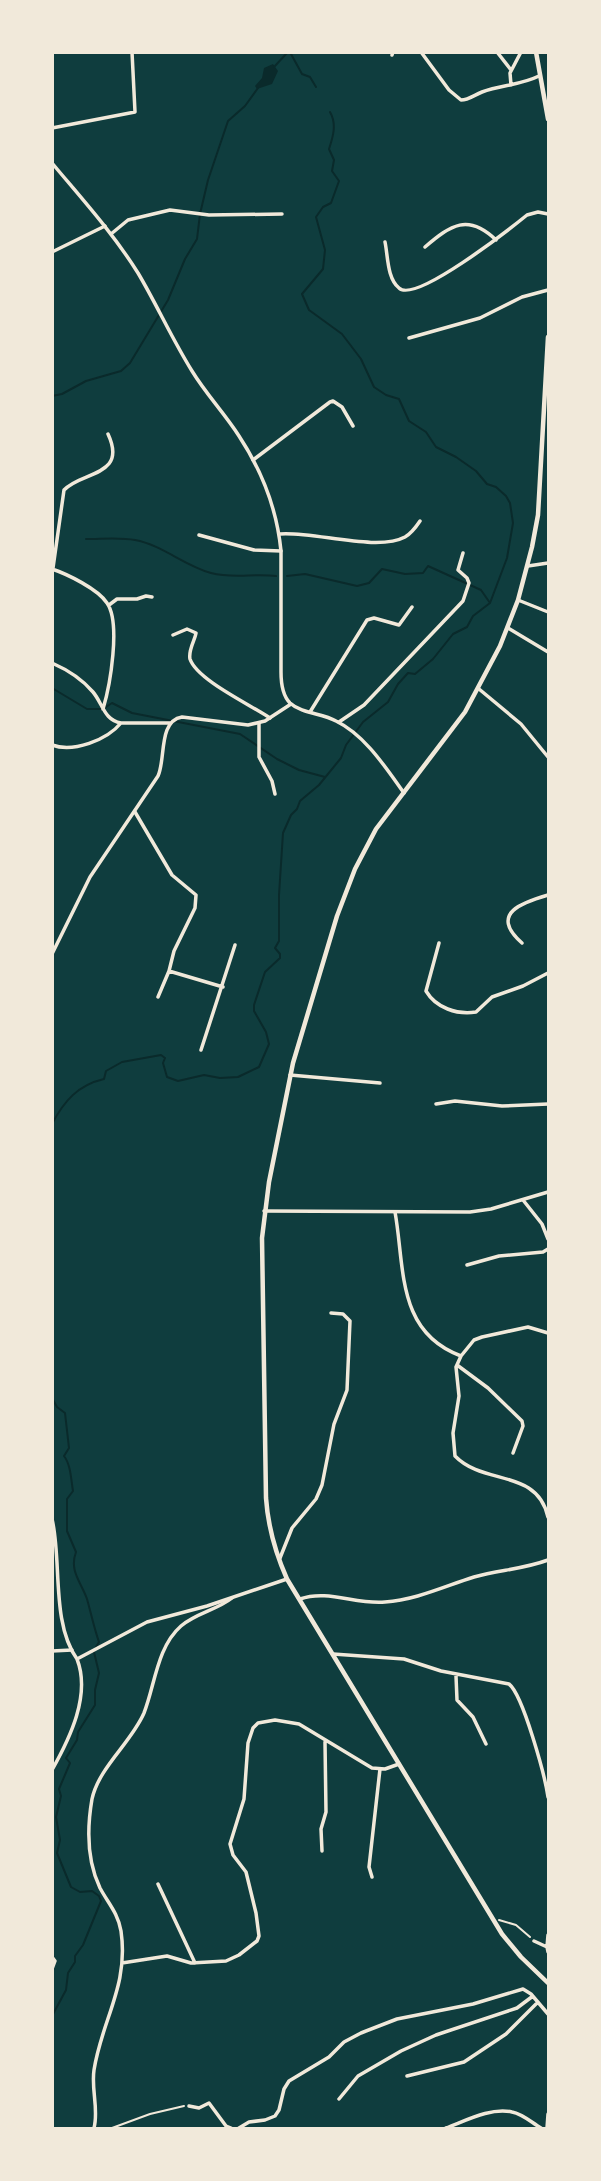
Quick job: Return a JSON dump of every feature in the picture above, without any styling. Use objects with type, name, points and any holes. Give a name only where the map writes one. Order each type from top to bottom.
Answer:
[{"type":"main road","points":[[536,52],[548,119]]},
{"type":"main road","points":[[548,337],[545,447],[537,515],[528,566],[518,600],[479,690],[366,847],[347,886],[290,1075],[264,1212],[262,1256],[266,1497],[269,1528],[279,1560],[495,1922],[513,1949],[548,1983]]},
{"type":"street","points":[[52,128],[135,112],[132,52]]},
{"type":"street","points":[[421,52],[449,90],[461,100],[539,76]]},
{"type":"street","points":[[497,52],[511,70]]},
{"type":"street","points":[[511,85],[511,70],[521,52]]},
{"type":"street","points":[[52,163],[106,226],[145,286],[196,378],[239,436],[253,460],[274,512],[282,551],[281,685],[291,704],[346,727],[365,744],[404,793]]},
{"type":"street","points":[[111,234],[128,220],[170,210],[209,215],[282,214]]},
{"type":"street","points":[[385,242],[391,272],[397,286],[405,292],[426,284],[496,240],[527,215],[538,212],[548,214]]},
{"type":"street","points":[[425,247],[449,227],[462,225],[482,228],[496,240]]},
{"type":"street","points":[[52,252],[106,226]]},
{"type":"street","points":[[409,338],[480,318],[522,297],[548,290]]},
{"type":"street","points":[[253,460],[330,402],[342,407],[353,426]]},
{"type":"street","points":[[103,709],[109,689],[112,648],[112,617],[109,605],[95,592],[53,569],[64,490],[68,485],[98,474],[109,463],[112,452],[108,434]]},
{"type":"street","points":[[279,534],[394,541],[411,533],[420,521]]},
{"type":"street","points":[[199,535],[254,550],[282,551]]},
{"type":"street","points":[[339,722],[364,705],[463,601],[469,585],[469,581],[458,570],[463,553]]},
{"type":"street","points":[[528,566],[548,563]]},
{"type":"street","points":[[109,605],[117,599],[152,597]]},
{"type":"street","points":[[518,600],[548,611]]},
{"type":"street","points":[[310,712],[367,620],[373,618],[399,625],[412,607]]},
{"type":"street","points":[[508,628],[548,652]]},
{"type":"street","points":[[173,635],[187,629],[196,632],[190,654],[193,664],[221,690],[270,718]]},
{"type":"street","points":[[52,663],[80,680],[93,692],[110,719],[121,723],[170,723]]},
{"type":"street","points":[[479,690],[521,724],[548,757]]},
{"type":"street","points":[[52,954],[90,877],[162,767],[170,723],[175,718],[182,717],[240,726],[259,723],[291,704]]},
{"type":"street","points":[[52,745],[66,748],[88,743],[107,735],[121,723]]},
{"type":"street","points":[[259,723],[258,757],[272,780],[275,794]]},
{"type":"street","points":[[135,812],[172,875],[197,895],[195,908],[174,951],[158,997]]},
{"type":"street","points":[[522,943],[514,934],[510,923],[513,911],[525,902],[548,895]]},
{"type":"street","points":[[439,943],[426,991],[438,1004],[454,1010],[476,1012],[492,997],[523,986],[548,972]]},
{"type":"street","points":[[201,1050],[235,945]]},
{"type":"street","points":[[169,971],[223,987]]},
{"type":"street","points":[[290,1075],[380,1083]]},
{"type":"street","points":[[436,1104],[455,1101],[502,1106],[548,1104]]},
{"type":"street","points":[[264,1212],[470,1212],[548,1192]]},
{"type":"street","points":[[523,1200],[542,1224],[548,1239]]},
{"type":"street","points":[[395,1212],[405,1293],[410,1308],[440,1344],[461,1356]]},
{"type":"street","points":[[467,1265],[499,1256],[543,1252],[548,1249]]},
{"type":"street","points":[[279,1560],[292,1528],[319,1494],[334,1423],[347,1390],[350,1321],[343,1314],[331,1313]]},
{"type":"street","points":[[548,1333],[528,1327],[474,1340],[457,1364],[459,1396],[453,1433],[455,1456],[461,1462],[530,1488],[542,1499],[548,1517]]},
{"type":"street","points":[[457,1364],[488,1388],[522,1421],[523,1426],[513,1453]]},
{"type":"street","points":[[52,1519],[60,1605],[72,1650],[80,1668],[82,1683],[67,1743],[52,1770]]},
{"type":"street","points":[[300,1599],[318,1594],[355,1602],[389,1602],[475,1577],[548,1560]]},
{"type":"street","points":[[77,1659],[147,1622],[288,1578]]},
{"type":"street","points":[[94,2129],[97,2109],[94,2071],[121,1981],[121,1963],[118,1922],[113,1907],[100,1887],[89,1846],[94,1790],[138,1726],[163,1654],[174,1634],[185,1623],[225,1604],[233,1597]]},
{"type":"street","points":[[52,1651],[72,1650]]},
{"type":"street","points":[[333,1654],[404,1659],[456,1675],[504,1682],[513,1686],[528,1726],[548,1797]]},
{"type":"street","points":[[456,1675],[457,1700],[473,1717],[486,1744]]},
{"type":"street","points":[[121,1963],[167,1956],[195,1963],[230,1959],[251,1947],[258,1939],[256,1913],[246,1872],[230,1847],[244,1799],[246,1754],[253,1728],[258,1723],[265,1720],[282,1720],[299,1724],[360,1762],[380,1769],[399,1764]]},
{"type":"street","points":[[322,1852],[321,1829],[326,1812],[325,1741]]},
{"type":"street","points":[[372,1877],[369,1867],[380,1769]]},
{"type":"street","points":[[158,1884],[195,1963]]},
{"type":"street","points":[[534,1941],[547,1949],[548,1934]]},
{"type":"street","points":[[52,1957],[55,1961],[52,1969]]},
{"type":"street","points":[[239,2129],[248,2122],[275,2116],[289,2081],[361,2033],[403,2018],[473,2004],[519,1989],[533,1996],[548,2014]]},
{"type":"street","points":[[340,2099],[358,2076],[389,2057],[436,2035],[517,2008],[533,1996]]},
{"type":"street","points":[[407,2076],[464,2062],[506,2034],[538,2002]]},
{"type":"street","points":[[189,2106],[199,2108],[209,2103],[231,2129]]},
{"type":"street","points":[[446,2129],[480,2116],[511,2111],[541,2129]]},
{"type":"street","points":[[547,2129],[548,2113]]},
{"type":"path","points":[[495,1922],[509,1921],[534,1941]]},
{"type":"path","points":[[112,2129],[150,2115],[189,2106]]},
{"type":"water","points":[[273,64],[278,71],[272,84],[257,89],[255,86],[262,78],[264,68]]},
{"type":"waterway","points":[[250,52],[266,52]]},
{"type":"waterway","points":[[277,52],[285,53]]},
{"type":"waterway","points":[[288,52],[302,74],[310,77],[316,87]]},
{"type":"waterway","points":[[274,67],[287,53]]},
{"type":"waterway","points":[[52,396],[62,394],[86,381],[121,371],[130,363],[168,300],[185,259],[197,239],[208,180],[228,121],[245,106],[258,88]]},
{"type":"waterway","points":[[52,1124],[73,1095],[87,1085],[104,1079],[106,1071],[122,1062],[161,1055],[165,1058],[163,1063],[167,1077],[178,1081],[204,1075],[238,1077],[259,1067],[269,1044],[266,1032],[254,1011],[254,1005],[265,972],[280,958],[275,948],[279,941],[283,833],[291,815],[300,801],[319,785],[341,758],[346,745],[363,722],[388,702],[408,673],[415,674],[433,659],[453,634],[467,627],[473,616],[490,603],[507,558],[513,523],[510,503],[506,496],[496,487],[487,484],[476,471],[436,447],[426,432],[409,421],[399,399],[374,387],[361,359],[342,334],[309,310],[302,294],[323,269],[325,250],[316,217],[323,207],[331,203],[339,181],[332,171],[334,160],[329,149],[334,126],[330,112]]},
{"type":"waterway","points":[[86,539],[135,540],[201,570],[219,575],[276,576]]},
{"type":"waterway","points":[[287,576],[305,574],[357,586],[369,583],[382,569],[405,574],[423,573],[428,566],[481,590],[490,603]]},
{"type":"waterway","points":[[52,688],[87,709],[103,709],[112,703],[132,713],[240,734],[277,759],[299,770],[325,777]]},
{"type":"waterway","points":[[52,1398],[57,1407],[65,1413],[69,1448],[64,1456],[73,1491],[67,1499],[67,1531],[76,1552],[75,1571],[87,1599],[99,1642],[96,1647]]},
{"type":"waterway","points":[[52,2016],[66,1990],[68,1973],[101,1901],[92,1891],[80,1892],[71,1887],[57,1853],[60,1840],[56,1817],[61,1796],[59,1789],[70,1763],[66,1758],[95,1705],[99,1673],[94,1652]]}]
